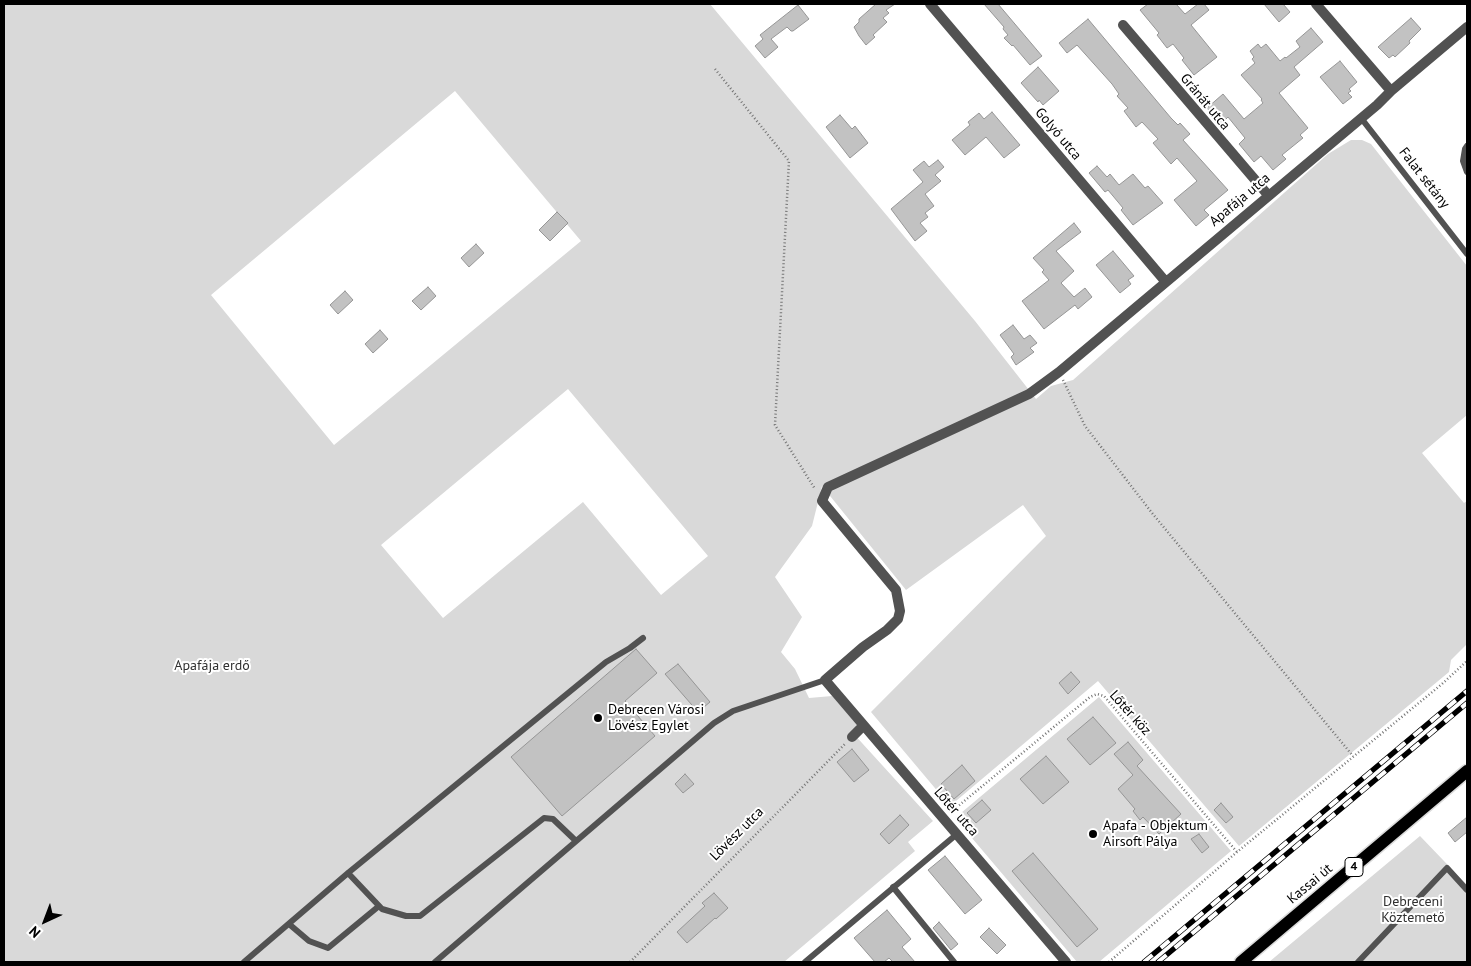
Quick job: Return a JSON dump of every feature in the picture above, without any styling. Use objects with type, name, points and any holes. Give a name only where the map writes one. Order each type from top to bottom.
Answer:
[{"type":"main road","name":"Kassai út","points":[[1241,962],[1467,771]]},
{"type":"street","name":"Golyó utca","points":[[930,4],[1165,281]]},
{"type":"street","points":[[1316,4],[1390,90]]},
{"type":"street","name":"Gránát utca","points":[[1123,25],[1268,195]]},
{"type":"street","name":"Apafája utca","points":[[822,501],[828,487],[1029,394],[1059,372],[1361,118],[1390,90],[1467,26]]},
{"type":"street","points":[[822,501],[896,590],[900,611],[898,619],[825,680]]},
{"type":"street","name":"Lőtér utca","points":[[825,680],[1066,962]]},
{"type":"street","points":[[852,737],[863,726]]},
{"type":"lane","name":"Falat sétány","points":[[1361,118],[1467,254]]},
{"type":"lane","points":[[1467,146],[1463,161],[1467,172]]},
{"type":"lane","points":[[244,962],[348,873],[606,662],[643,638]]},
{"type":"lane","points":[[436,962],[714,723],[733,711],[825,680]]},
{"type":"lane","points":[[348,873],[382,909],[406,916],[420,916],[544,818],[554,818],[576,841]]},
{"type":"lane","points":[[805,962],[956,834]]},
{"type":"lane","points":[[1358,962],[1447,868],[1467,890]]},
{"type":"lane","points":[[893,888],[954,962]]},
{"type":"lane","points":[[290,924],[309,941],[328,948],[379,906]]},
{"type":"path","points":[[714,69],[789,160],[775,425],[822,501]]},
{"type":"path","points":[[1059,372],[1085,426],[1152,512],[1353,756]]},
{"type":"path","points":[[1109,962],[1237,852],[1467,661]]},
{"type":"path","name":"Lőtér köz","points":[[943,818],[1090,697],[1097,694],[1104,696],[1237,852]]},
{"type":"path","name":"Lövész utca","points":[[630,962],[852,737]]},
{"type":"green space","name":"Apafája erdő","points":[[4,4],[710,4],[975,321],[1036,399],[1051,386],[1073,380],[1328,154],[1351,140],[1362,140],[1371,144],[1467,266],[1467,415],[1422,453],[1464,503],[1467,501],[1467,644],[1451,660],[1449,672],[1239,846],[1098,681],[950,806],[871,712],[1046,536],[1023,505],[906,590],[822,486],[812,526],[775,577],[802,617],[781,652],[795,669],[809,698],[832,696],[858,725],[852,732],[933,821],[908,842],[915,851],[784,962],[4,962]],"holes":[[[455,91],[581,241],[334,445],[211,295]],[[568,389],[708,556],[661,595],[583,502],[443,618],[381,545]]]},
{"type":"green space","name":"Apafa - Objektum Airsoft Pálya","points":[[1099,697],[1231,851],[1099,962],[1077,962],[955,818]]},
{"type":"green space","name":"Debreceni Köztemető","points":[[1420,836],[1467,885],[1467,962],[1269,962]]},
{"type":"building","points":[[876,4],[895,4],[886,10],[889,13],[883,18],[887,22],[873,35],[875,37],[866,45],[854,27],[859,22],[859,19]]},
{"type":"building","points":[[984,4],[998,4],[1042,56],[1030,65],[1013,45],[1004,38],[1008,35],[1003,29],[1004,27]]},
{"type":"building","points":[[1148,4],[1176,4],[1185,14],[1198,4],[1204,4],[1209,10],[1191,25],[1217,57],[1194,75],[1182,60],[1184,58],[1173,44],[1167,48],[1157,35],[1159,33],[1140,10]]},
{"type":"building","points":[[1264,4],[1283,4],[1290,12],[1279,22]]},
{"type":"building","points":[[798,5],[809,19],[793,31],[787,27],[771,39],[778,47],[765,58],[755,46],[763,39],[760,35]]},
{"type":"building","points":[[1411,18],[1421,29],[1395,57],[1393,55],[1389,58],[1378,47]]},
{"type":"building","points":[[1088,19],[1171,118],[1178,125],[1180,123],[1190,134],[1183,140],[1228,190],[1204,210],[1209,215],[1196,226],[1174,200],[1197,181],[1177,158],[1171,164],[1153,143],[1158,139],[1142,122],[1136,127],[1124,111],[1128,108],[1117,96],[1119,94],[1112,84],[1077,45],[1067,53],[1059,43]]},
{"type":"building","points":[[1311,28],[1323,42],[1294,67],[1300,75],[1279,93],[1308,128],[1300,135],[1303,138],[1282,155],[1286,159],[1273,170],[1261,156],[1254,162],[1239,144],[1245,138],[1228,117],[1221,124],[1207,108],[1223,94],[1244,119],[1263,103],[1262,99],[1241,75],[1255,63],[1250,51],[1258,44],[1261,48],[1266,44],[1280,61],[1300,47],[1296,41]]},
{"type":"building","points":[[1340,61],[1357,82],[1349,89],[1351,91],[1348,93],[1352,97],[1343,104],[1320,77]]},
{"type":"building","points":[[1038,67],[1059,91],[1043,105],[1021,83]]},
{"type":"building","points":[[992,112],[1020,145],[1004,158],[986,137],[965,155],[952,140],[970,125],[968,122],[979,113],[984,119]]},
{"type":"building","points":[[840,115],[852,129],[855,126],[868,143],[850,158],[826,127]]},
{"type":"building","points":[[938,160],[944,167],[935,175],[941,181],[925,194],[934,206],[925,213],[928,217],[920,223],[927,231],[915,241],[891,209],[923,182],[913,170],[924,161],[929,167]]},
{"type":"building","points":[[1097,166],[1107,177],[1110,174],[1119,185],[1133,174],[1145,188],[1148,186],[1163,203],[1133,225],[1121,210],[1123,208],[1108,190],[1105,192],[1089,173]]},
{"type":"building","points":[[557,212],[568,223],[550,241],[539,230]]},
{"type":"building","points":[[1074,223],[1081,232],[1056,251],[1074,271],[1061,283],[1074,297],[1085,288],[1092,297],[1078,309],[1075,305],[1044,329],[1022,301],[1049,280],[1042,272],[1044,270],[1033,258]]},
{"type":"building","points":[[476,244],[484,253],[469,267],[461,258]]},
{"type":"building","points":[[1113,251],[1134,276],[1128,280],[1131,284],[1120,293],[1096,265]]},
{"type":"building","points":[[428,287],[436,296],[421,310],[412,301]]},
{"type":"building","points":[[345,291],[353,300],[338,314],[330,305]]},
{"type":"building","points":[[1013,325],[1024,339],[1030,335],[1037,343],[1030,348],[1034,352],[1016,365],[1011,357],[1014,354],[1000,335]]},
{"type":"building","points":[[380,330],[388,339],[373,353],[365,344]]},
{"type":"building","name":"Debrecen Városi Lövész Egylet","points":[[636,649],[657,673],[625,701],[655,736],[562,816],[511,757]]},
{"type":"building","points":[[678,664],[710,702],[698,712],[665,674]]},
{"type":"building","points":[[1071,672],[1080,682],[1068,694],[1059,683]]},
{"type":"building","points":[[1093,717],[1116,743],[1090,765],[1067,739]]},
{"type":"building","points":[[1128,742],[1143,760],[1137,766],[1181,814],[1159,834],[1143,817],[1140,820],[1133,811],[1135,809],[1118,789],[1133,775],[1114,754]]},
{"type":"building","points":[[852,749],[869,770],[854,782],[837,762]]},
{"type":"building","points":[[1046,756],[1069,782],[1043,804],[1020,779]]},
{"type":"building","points":[[962,765],[975,781],[954,799],[941,784]]},
{"type":"building","points":[[685,774],[694,784],[683,793],[675,784]]},
{"type":"building","points":[[982,800],[991,810],[976,823],[967,813]]},
{"type":"building","points":[[1221,803],[1233,817],[1226,823],[1214,810]]},
{"type":"building","points":[[900,815],[909,825],[889,844],[880,834]]},
{"type":"building","points":[[1467,817],[1467,832],[1455,842],[1448,833]]},
{"type":"building","points":[[1199,834],[1209,847],[1202,853],[1191,839]]},
{"type":"building","points":[[1033,853],[1098,929],[1077,947],[1012,871]]},
{"type":"building","points":[[945,856],[982,900],[965,914],[928,870]]},
{"type":"building","points":[[714,893],[728,908],[687,943],[677,932],[705,906],[702,903]]},
{"type":"building","points":[[887,910],[911,939],[902,947],[915,962],[893,962],[889,958],[884,962],[875,962],[854,938]]},
{"type":"building","points":[[939,922],[958,944],[951,950],[933,928]]},
{"type":"building","points":[[989,928],[1006,945],[997,954],[980,937]]},
{"type":"railway","points":[[1144,962],[1467,691]]},
{"type":"railway","points":[[1158,962],[1467,703]]},
{"type":"place","name":"Debrecen Városi Lövész Egylet","points":[[598,718]]},
{"type":"place","name":"Apafa - Objektum Airsoft Pálya","points":[[1093,834]]}]
